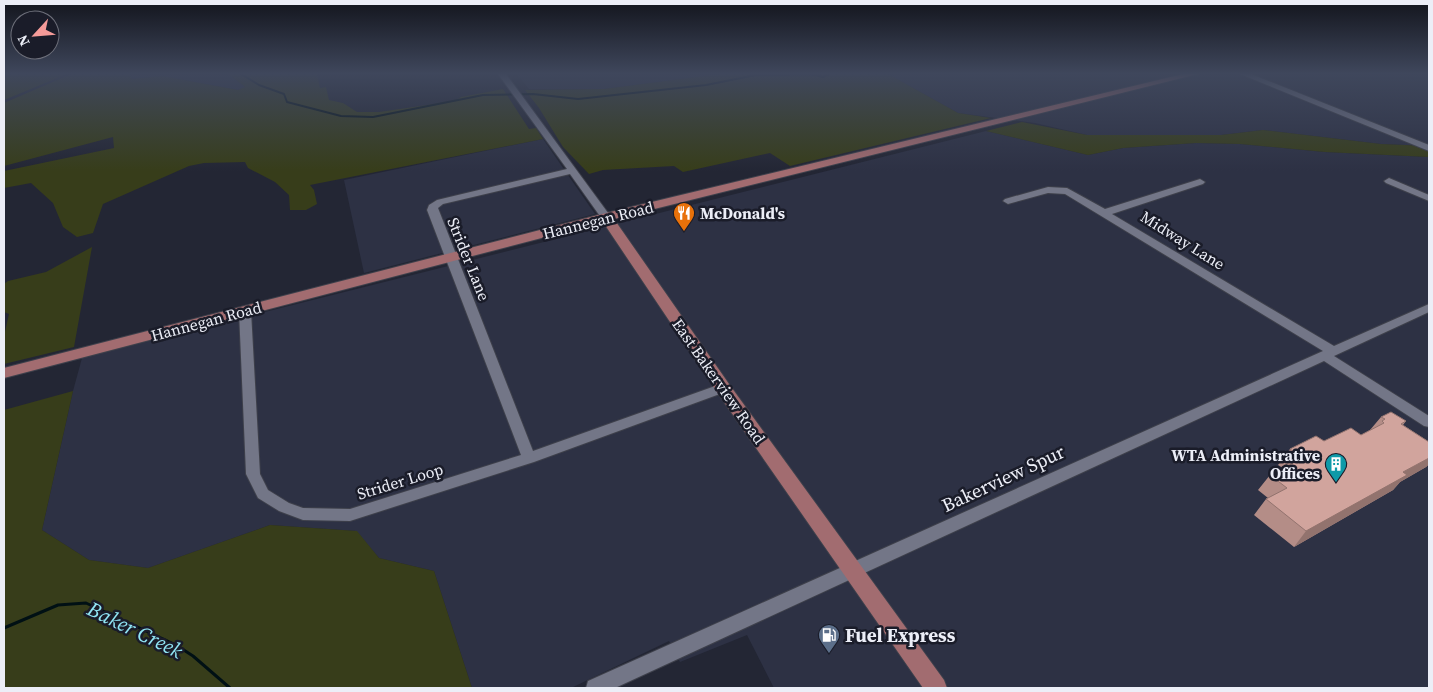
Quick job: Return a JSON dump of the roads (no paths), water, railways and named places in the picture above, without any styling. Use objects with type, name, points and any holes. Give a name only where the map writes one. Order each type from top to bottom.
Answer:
[{"type":"main road","name":"Hannegan Road","points":[[4,373],[451,257],[1062,106]]},
{"type":"main road","name":"East Bakerview Road","points":[[606,218],[723,388],[936,688]]},
{"type":"street","name":"East Bakerview Road","points":[[525,106],[606,218]]},
{"type":"street","points":[[1325,106],[1429,148]]},
{"type":"street","name":"Strider Lane","points":[[529,458],[432,210],[436,204],[572,171]]},
{"type":"street","points":[[1389,181],[1429,198]]},
{"type":"street","points":[[1104,213],[1200,182]]},
{"type":"street","name":"Midway Lane","points":[[1008,201],[1057,189],[1067,191],[1328,353],[1429,422]]},
{"type":"street","name":"Bakerview Spur","points":[[595,688],[1429,308]]},
{"type":"street","name":"Strider Loop","points":[[245,310],[253,474],[263,494],[284,507],[303,514],[350,514],[529,458],[723,388]]},
{"type":"waterway","points":[[304,106],[341,116],[373,117],[427,106]]},
{"type":"waterway","name":"Baker Creek","points":[[4,628],[58,605],[86,603],[176,645],[193,656],[230,688]]},
{"type":"place","name":"McDonald's","points":[[684,232]]},
{"type":"place","name":"WTA Administrative Offices","points":[[1336,483]]},
{"type":"place","name":"Fuel Express","points":[[829,654]]}]
